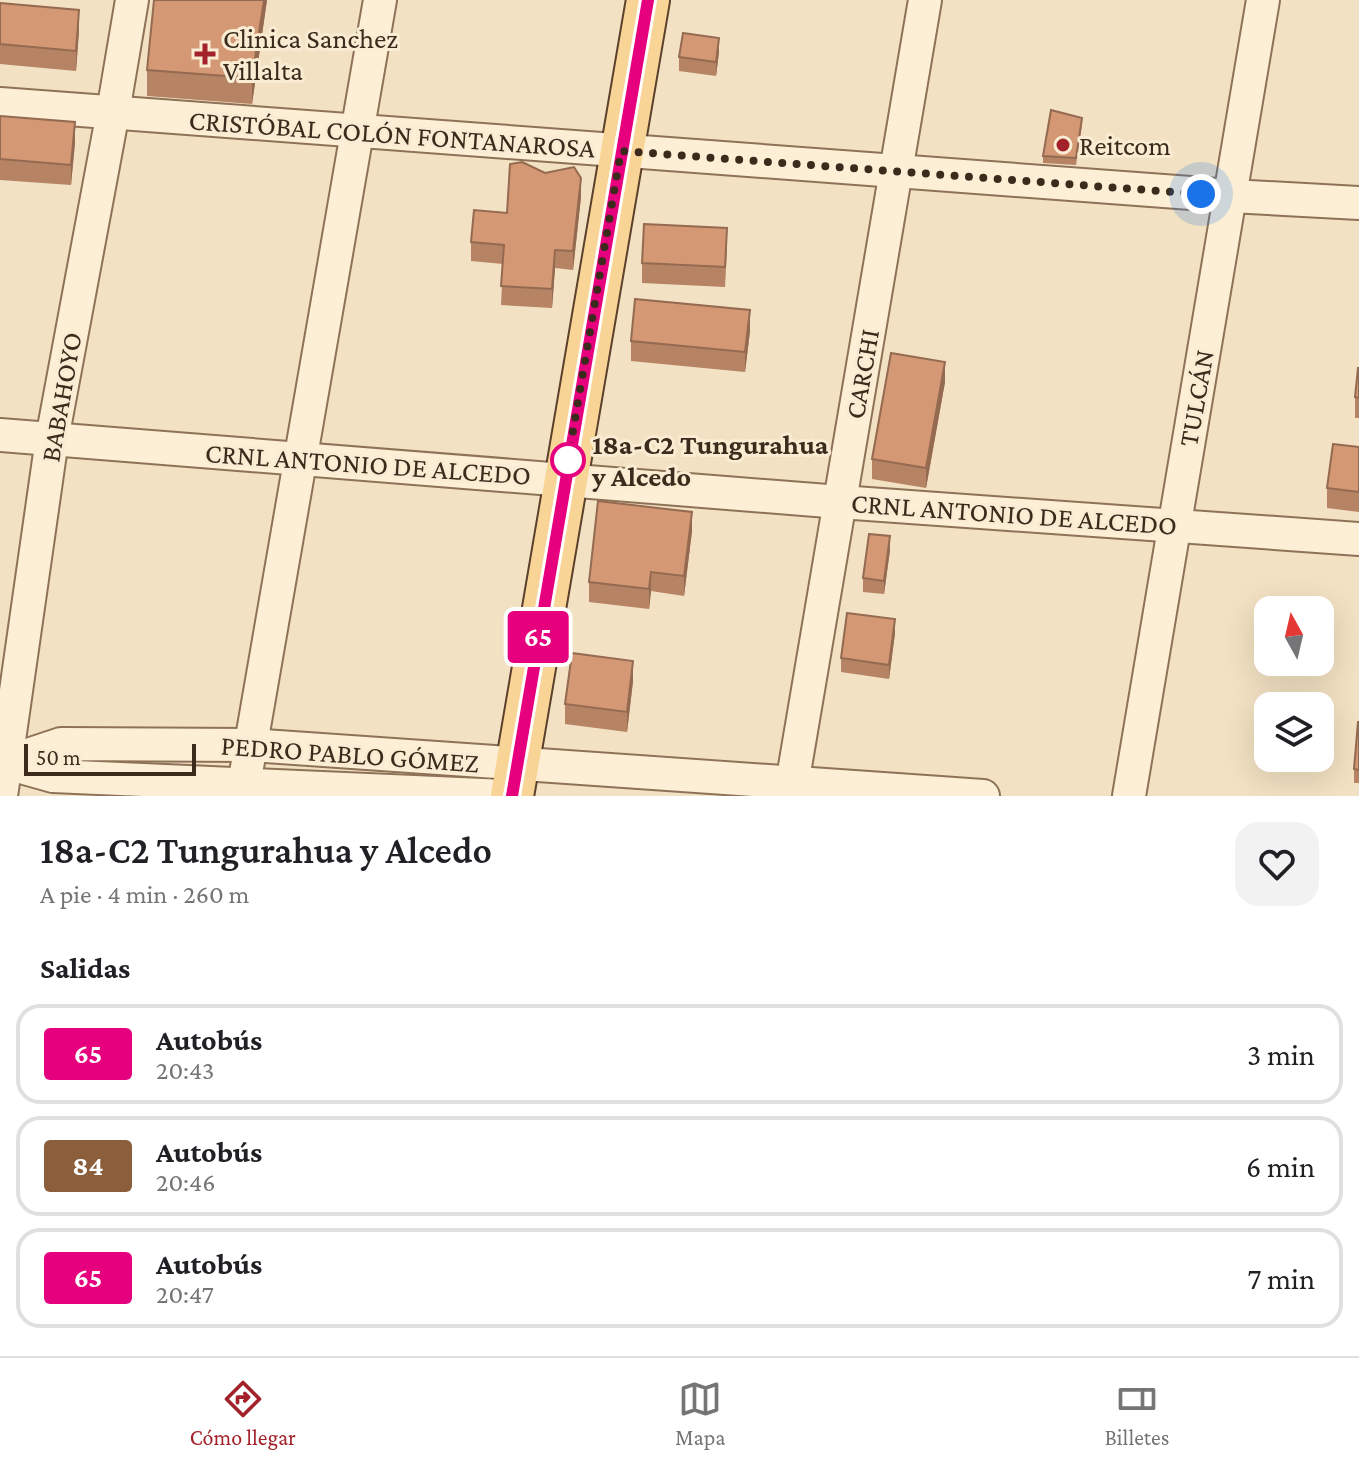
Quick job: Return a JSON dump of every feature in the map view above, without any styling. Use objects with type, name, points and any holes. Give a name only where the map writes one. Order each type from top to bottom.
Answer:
[{"type":"main road","points":[[512,786],[648,0]]},
{"type":"street","name":"BABAHOYO","points":[[1,796],[52,439],[132,0]]},
{"type":"street","points":[[243,789],[380,0]]},
{"type":"street","name":"CARCHI","points":[[791,790],[925,0]]},
{"type":"street","name":"TULCÁN","points":[[1129,796],[1263,0]]},
{"type":"street","name":"CRISTÓBAL COLÓN FONTANAROSA","points":[[0,104],[1359,203]]},
{"type":"street","name":"CRNL ANTONIO DE ALCEDO","points":[[0,435],[840,502],[1359,539]]},
{"type":"street","name":"PEDRO PABLO GÓMEZ","points":[[4,762],[61,744],[251,745],[512,786]]},
{"type":"street","name":"PEDRO PABLO GÓMEZ","points":[[4,762],[53,776],[243,789],[512,786],[983,796]]},
{"type":"building","name":"Clinica Sanchez Villalta","points":[[154,0],[264,0],[252,78],[147,70]]},
{"type":"building","points":[[0,3],[79,10],[76,51],[0,44]]},
{"type":"building","points":[[683,33],[719,38],[716,62],[679,57]]},
{"type":"building","name":"Reitcom","points":[[1051,110],[1082,118],[1076,158],[1043,156]]},
{"type":"building","points":[[0,116],[75,122],[71,165],[0,159]]},
{"type":"building","points":[[522,162],[545,173],[574,167],[581,178],[573,251],[555,250],[552,289],[501,286],[504,245],[471,242],[474,210],[507,213],[510,164]]},
{"type":"building","points":[[644,224],[727,228],[725,267],[642,263]]},
{"type":"building","points":[[635,299],[750,310],[745,352],[631,341]]},
{"type":"building","points":[[891,353],[945,362],[926,468],[872,459]]},
{"type":"building","points":[[1359,368],[1359,398],[1355,397]]},
{"type":"building","points":[[1333,444],[1359,447],[1359,492],[1327,488]]},
{"type":"building","points":[[598,501],[692,512],[684,576],[651,572],[649,589],[589,582]]},
{"type":"building","points":[[869,534],[890,536],[884,581],[863,578]]},
{"type":"building","points":[[847,613],[895,619],[889,665],[841,658]]},
{"type":"building","points":[[572,653],[633,661],[627,712],[565,704]]},
{"type":"building","points":[[1359,722],[1359,770],[1354,769]]},
{"type":"bus line","name":"65","points":[[512,796],[648,0]]},
{"type":"place","name":"Clinica Sanchez Villalta","points":[[205,54]]},
{"type":"place","name":"Reitcom","points":[[1063,145]]},
{"type":"place","name":"18a-C2 Tungurahua y Alcedo","points":[[568,460]]},
{"type":"route","points":[[568,460],[621,151],[1201,194]]}]
